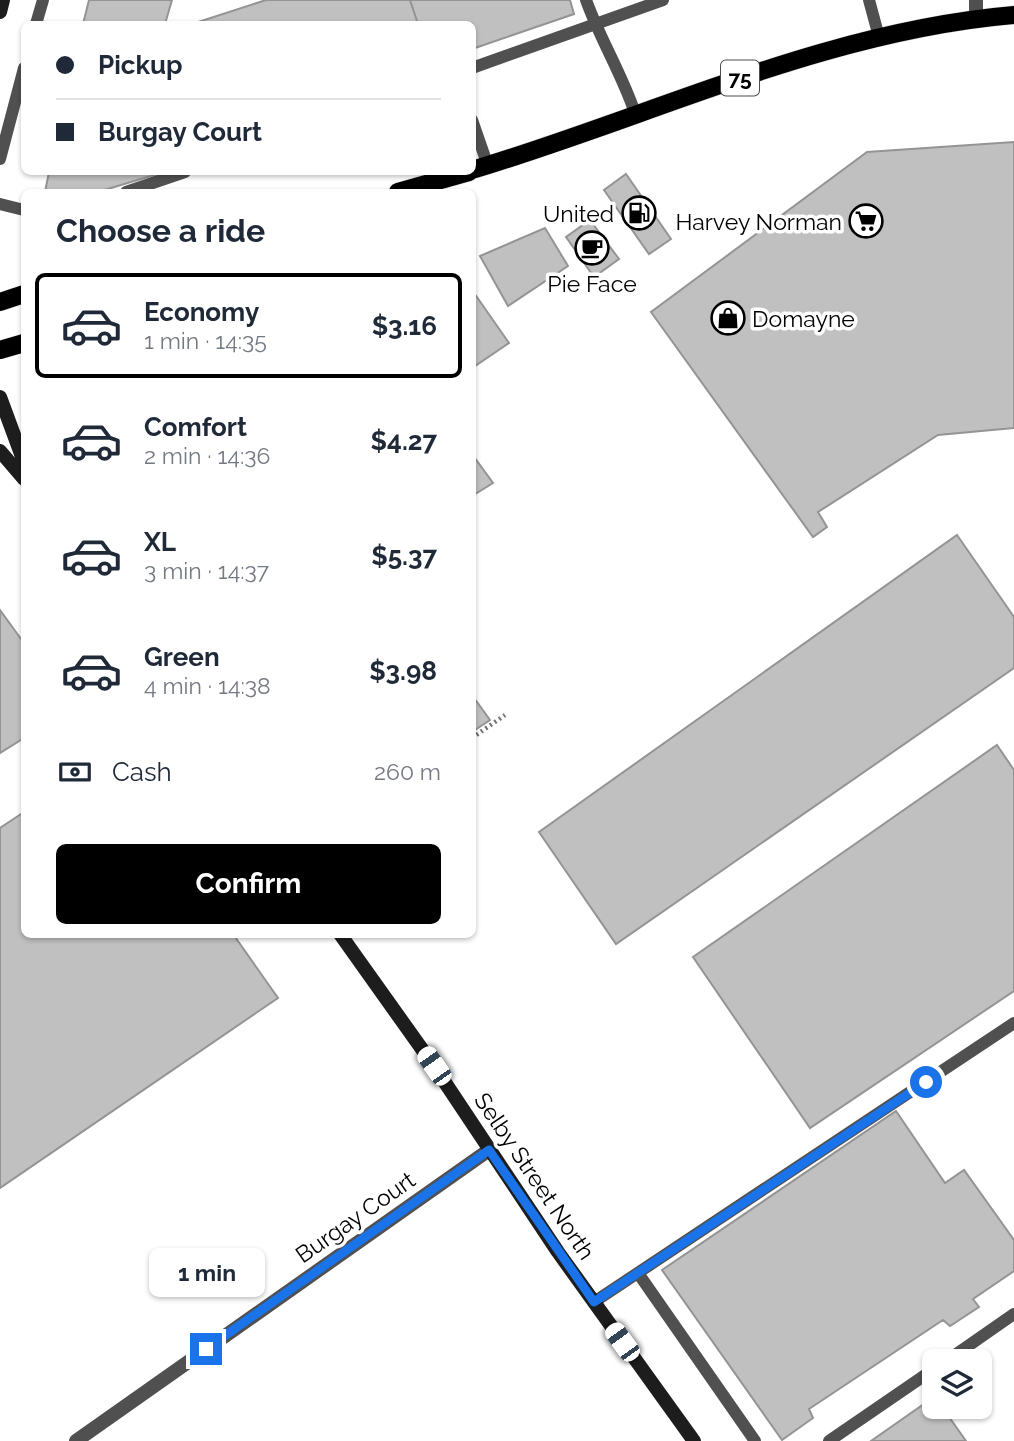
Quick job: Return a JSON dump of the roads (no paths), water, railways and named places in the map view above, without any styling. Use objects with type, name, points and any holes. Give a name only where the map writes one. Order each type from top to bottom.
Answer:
[{"type":"main road","points":[[0,12],[3,0]]},
{"type":"main road","name":"75","points":[[476,169],[754,74],[976,9],[1014,15]]},
{"type":"main road","name":"75","points":[[417,189],[458,175]]},
{"type":"main road","points":[[0,302],[21,295]]},
{"type":"main road","points":[[0,350],[21,344]]},
{"type":"main road","points":[[0,397],[21,454]]},
{"type":"main road","points":[[0,451],[21,476]]},
{"type":"main road","name":"Selby Street North","points":[[343,938],[434,1066],[594,1302],[695,1441]]},
{"type":"street","name":"Burgay Court","points":[[76,1441],[489,1150]]},
{"type":"lane","points":[[37,21],[43,0]]},
{"type":"lane","points":[[586,0],[635,113]]},
{"type":"lane","points":[[476,67],[663,0]]},
{"type":"lane","points":[[869,0],[879,37]]},
{"type":"lane","points":[[0,159],[21,79]]},
{"type":"lane","points":[[161,187],[180,175]]},
{"type":"lane","points":[[0,204],[21,209]]},
{"type":"lane","points":[[594,1302],[1014,1023]]},
{"type":"lane","points":[[638,1273],[755,1441]]},
{"type":"lane","points":[[964,1349],[1014,1314]]},
{"type":"lane","points":[[829,1441],[922,1376]]},
{"type":"place","name":"United","points":[[639,213]]},
{"type":"place","name":"Harvey Norman","points":[[866,221]]},
{"type":"place","name":"Pie Face","points":[[592,248]]},
{"type":"place","name":"Domayne","points":[[728,318]]}]
